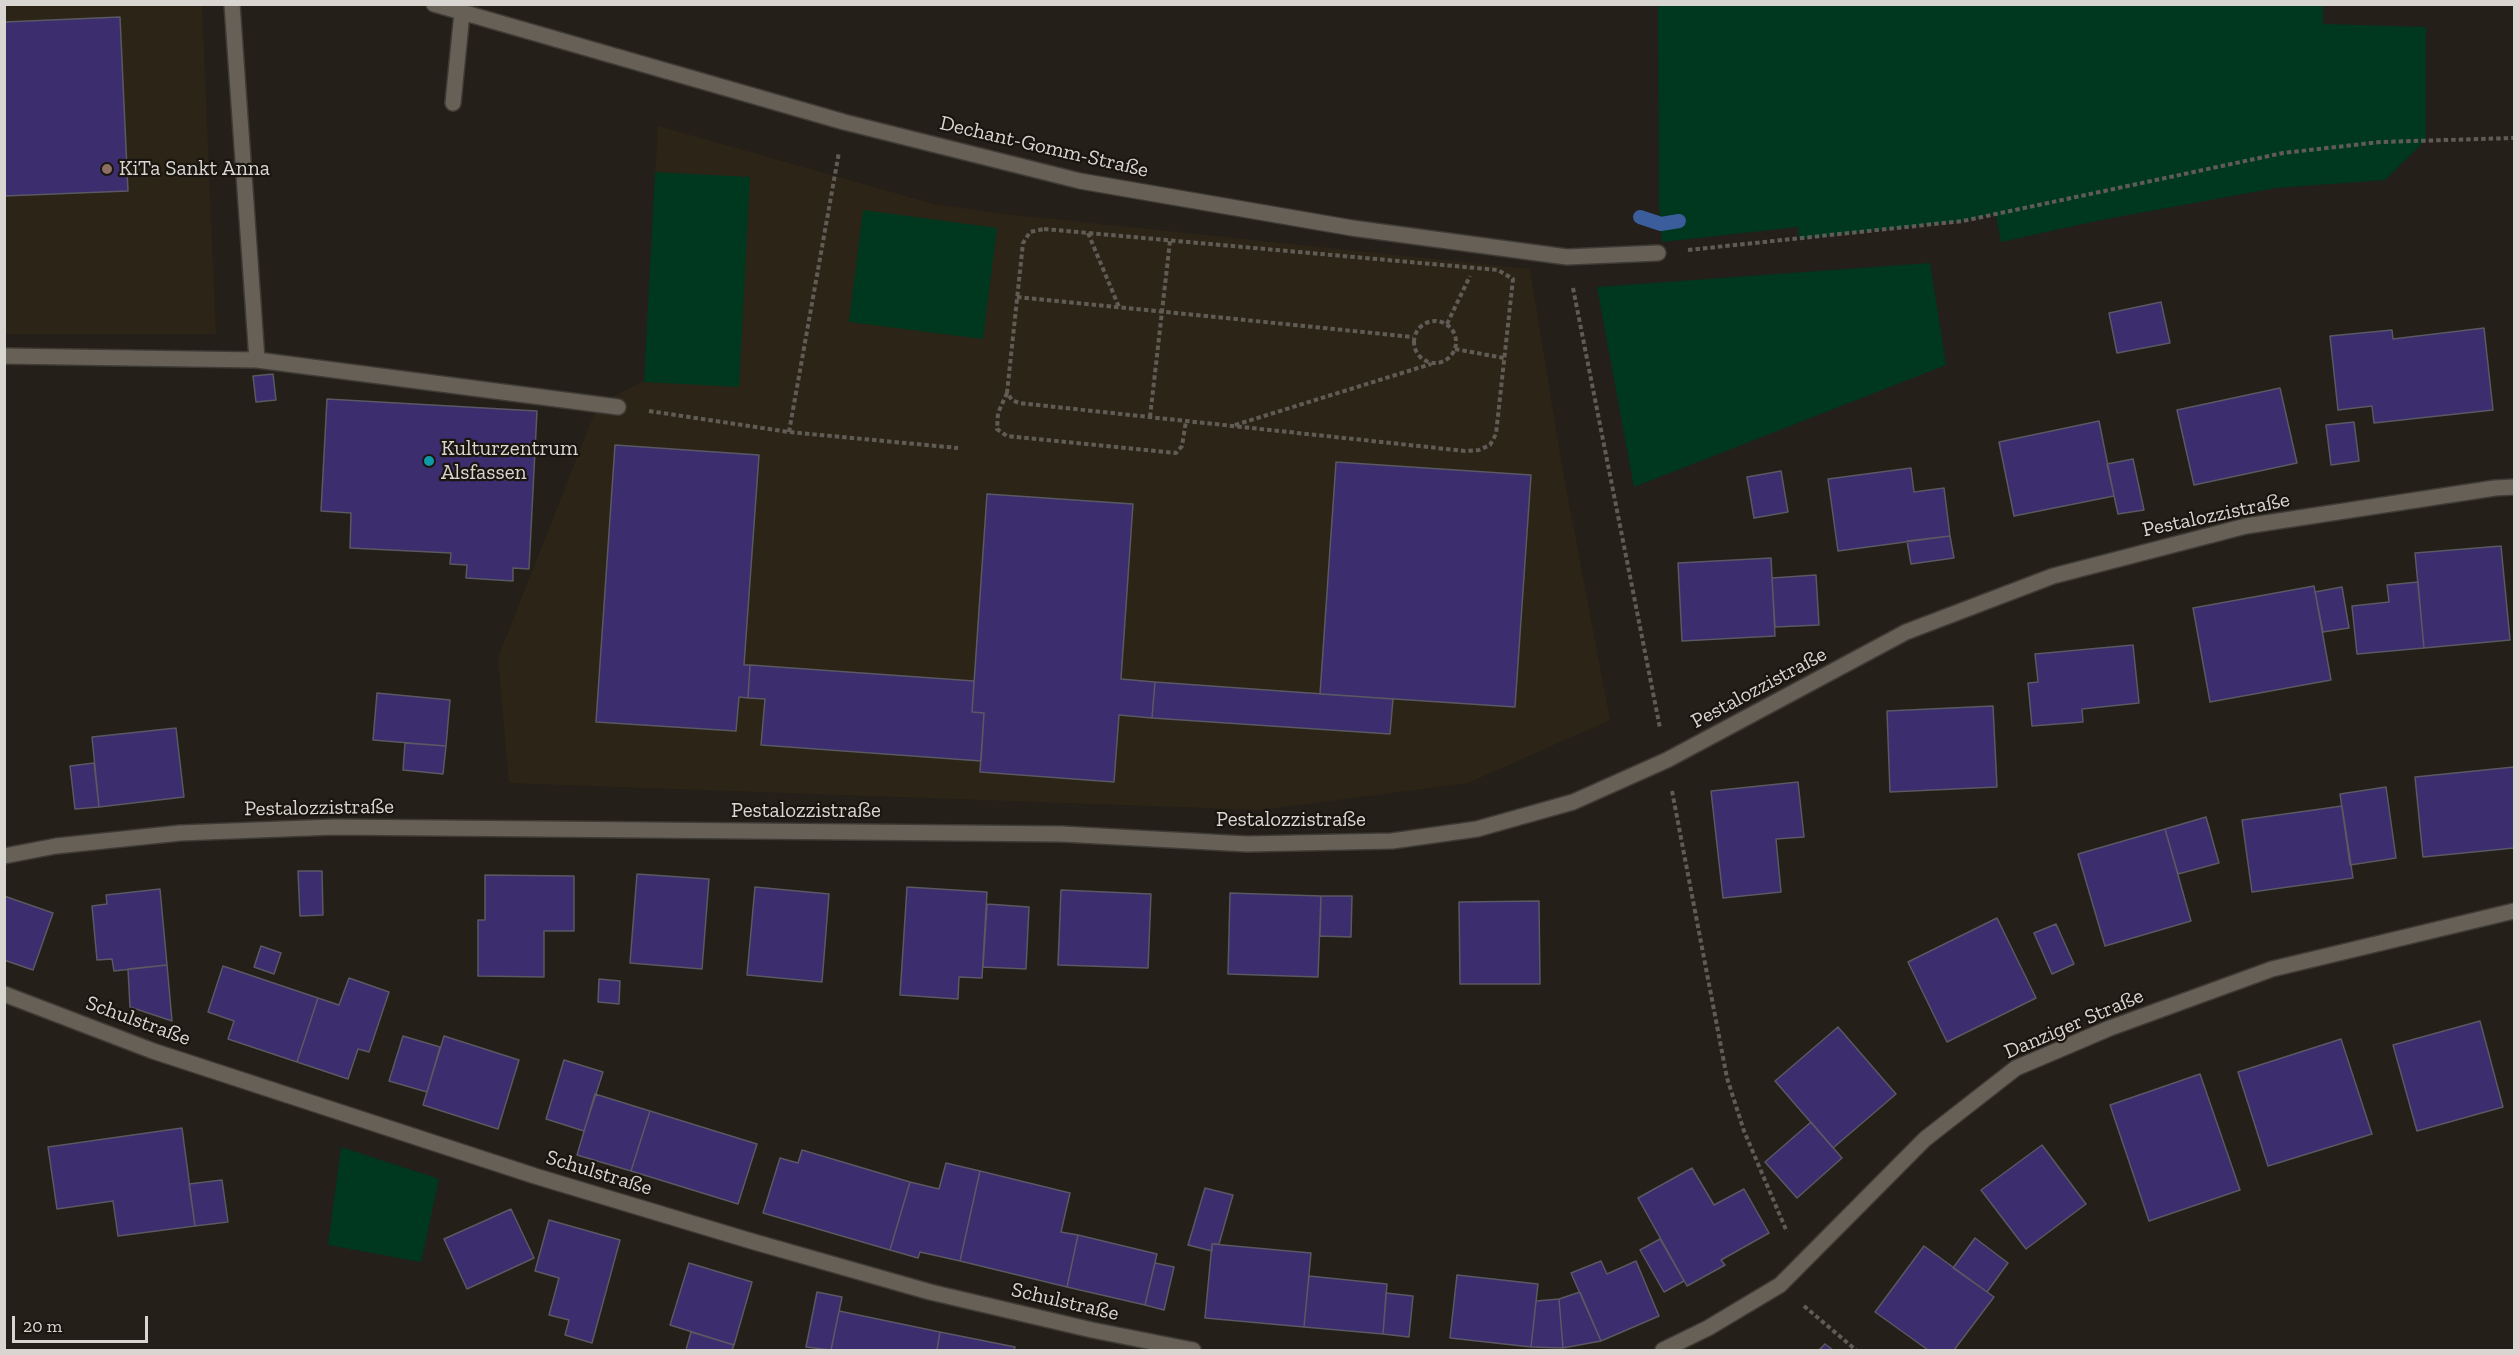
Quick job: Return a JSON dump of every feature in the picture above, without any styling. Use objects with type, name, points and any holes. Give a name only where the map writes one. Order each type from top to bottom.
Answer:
[{"type":"street","points":[[232,4],[257,360]]},
{"type":"street","name":"Dechant-Gomm-Straße","points":[[435,4],[844,122],[1080,181],[1352,228],[1567,257],[1658,254]]},
{"type":"street","points":[[453,103],[462,13]]},
{"type":"street","points":[[4,356],[257,360],[618,407]]},
{"type":"street","name":"Pestalozzistraße","points":[[4,856],[56,846],[180,833],[334,827],[1062,834],[1247,844],[1392,841],[1477,829],[1573,802],[1667,760],[1906,632],[2053,576],[2246,526],[2494,488],[2514,487]]},
{"type":"street","name":"Danziger Straße","points":[[1663,1350],[1708,1328],[1780,1285],[1925,1139],[2016,1068],[2110,1028],[2272,969],[2514,911]]},
{"type":"street","name":"Schulstraße","points":[[4,994],[153,1051],[535,1176],[728,1234],[930,1292],[1092,1330],[1193,1350]]},
{"type":"path","points":[[789,432],[844,122]]},
{"type":"path","points":[[1658,254],[1963,221],[2283,153],[2380,142],[2514,138]]},
{"type":"path","points":[[1007,393],[1019,404],[1479,450],[1490,444],[1496,434],[1513,279],[1498,270],[1044,229],[1030,232],[1023,243],[1007,393],[998,414],[997,429],[1007,436],[1176,453],[1182,446],[1186,421]]},
{"type":"path","points":[[1088,233],[1119,308]]},
{"type":"path","points":[[1150,417],[1170,241]]},
{"type":"path","points":[[1567,257],[1667,760],[1727,1078],[1744,1131],[1801,1264]]},
{"type":"path","points":[[1447,324],[1473,268]]},
{"type":"path","points":[[1017,297],[1413,338]]},
{"type":"path","points":[[1231,426],[1446,360],[1455,350],[1455,334],[1447,324],[1426,322],[1416,331],[1413,338],[1415,351],[1419,357],[1431,364]]},
{"type":"path","points":[[1455,350],[1504,358]]},
{"type":"path","points":[[618,407],[789,432],[958,448]]},
{"type":"path","points":[[1780,1285],[1856,1350]]},
{"type":"shaded area","name":"KiTa Sankt Anna","points":[[4,5],[202,5],[216,334],[5,334]]},
{"type":"shaded area","points":[[658,126],[934,204],[1005,214],[1530,269],[1562,466],[1610,720],[1468,783],[1261,810],[509,783],[498,658],[598,404],[644,381]]},
{"type":"green space","points":[[1658,5],[2323,5],[2323,24],[2426,27],[2426,140],[2385,180],[2276,188],[2101,220],[2001,242],[1996,214],[1963,221],[1799,239],[1798,227],[1662,242],[1659,206]]},
{"type":"green space","points":[[655,172],[750,177],[739,387],[644,382]]},
{"type":"green space","points":[[863,210],[997,228],[983,339],[849,322]]},
{"type":"green space","points":[[1930,263],[1946,365],[1634,487],[1597,287]]},
{"type":"green space","points":[[341,1147],[439,1179],[421,1262],[328,1245]]},
{"type":"building","points":[[120,17],[128,191],[4,196],[4,22]]},
{"type":"building","points":[[2161,302],[2170,343],[2117,353],[2109,313]]},
{"type":"building","points":[[2484,328],[2493,410],[2374,423],[2372,406],[2338,410],[2330,336],[2392,330],[2393,339]]},
{"type":"building","points":[[273,374],[276,400],[256,402],[253,376]]},
{"type":"building","points":[[2280,388],[2297,463],[2194,485],[2177,410]]},
{"type":"building","name":"Kulturzentrum Alsfassen","points":[[327,399],[537,411],[529,569],[513,568],[513,581],[466,578],[467,565],[450,564],[451,553],[350,548],[351,513],[321,511]]},
{"type":"building","points":[[2099,421],[2114,496],[2014,516],[1999,442]]},
{"type":"building","points":[[2354,422],[2359,461],[2331,465],[2326,425]]},
{"type":"building","points":[[615,445],[759,455],[744,665],[750,665],[748,698],[739,697],[736,731],[596,722]]},
{"type":"building","points":[[2133,459],[2144,510],[2118,514],[2107,464]]},
{"type":"building","points":[[1336,462],[1531,475],[1515,707],[1320,694]]},
{"type":"building","points":[[1911,468],[1914,492],[1944,488],[1950,536],[1838,551],[1828,479]]},
{"type":"building","points":[[1781,471],[1788,512],[1754,518],[1747,477]]},
{"type":"building","points":[[987,494],[1133,504],[1121,679],[1155,682],[1152,718],[1119,715],[1114,782],[980,772],[984,713],[972,712]]},
{"type":"building","points":[[1950,536],[1954,558],[1911,564],[1907,541]]},
{"type":"building","points":[[2501,546],[2510,640],[2424,648],[2415,553]]},
{"type":"building","points":[[1771,558],[1775,636],[1682,641],[1678,563]]},
{"type":"building","points":[[1816,575],[1819,625],[1775,627],[1772,578]]},
{"type":"building","points":[[2418,582],[2424,648],[2357,654],[2352,606],[2389,602],[2387,585]]},
{"type":"building","points":[[2314,586],[2331,680],[2210,702],[2193,608]]},
{"type":"building","points":[[2342,587],[2349,628],[2323,632],[2315,592]]},
{"type":"building","points":[[2133,645],[2139,703],[2082,709],[2083,722],[2032,726],[2028,683],[2038,682],[2035,654]]},
{"type":"building","points":[[750,665],[974,681],[972,712],[984,713],[981,761],[761,745],[765,699],[748,698]]},
{"type":"building","points":[[1155,682],[1393,699],[1390,734],[1152,718]]},
{"type":"building","points":[[377,693],[450,700],[446,746],[373,740]]},
{"type":"building","points":[[1993,706],[1997,787],[1890,792],[1887,711]]},
{"type":"building","points":[[176,728],[184,797],[99,807],[92,737]]},
{"type":"building","points":[[405,743],[446,746],[443,774],[403,770]]},
{"type":"building","points":[[94,763],[99,807],[75,809],[70,766]]},
{"type":"building","points":[[2514,767],[2514,848],[2423,857],[2415,777]]},
{"type":"building","points":[[1798,782],[1804,837],[1776,839],[1781,892],[1723,898],[1711,791]]},
{"type":"building","points":[[2386,787],[2396,858],[2350,865],[2340,794]]},
{"type":"building","points":[[2342,806],[2353,878],[2252,892],[2242,820]]},
{"type":"building","points":[[2206,817],[2219,863],[2178,874],[2165,829]]},
{"type":"building","points":[[2165,829],[2191,921],[2105,946],[2078,854]]},
{"type":"building","points":[[298,871],[322,871],[323,915],[300,916]]},
{"type":"building","points":[[637,874],[709,879],[702,969],[630,963]]},
{"type":"building","points":[[485,875],[574,876],[574,931],[544,931],[544,977],[478,976],[478,920],[485,920]]},
{"type":"building","points":[[755,887],[829,894],[822,982],[747,975]]},
{"type":"building","points":[[907,887],[987,892],[982,978],[959,977],[958,999],[900,995]]},
{"type":"building","points":[[160,889],[167,965],[114,971],[112,959],[97,960],[92,906],[107,904],[106,895]]},
{"type":"building","points":[[1061,890],[1151,894],[1148,968],[1058,965]]},
{"type":"building","points":[[1230,893],[1321,896],[1318,977],[1228,974]]},
{"type":"building","points":[[4,896],[53,913],[33,970],[4,960]]},
{"type":"building","points":[[1321,896],[1352,896],[1351,937],[1320,936]]},
{"type":"building","points":[[1539,901],[1540,984],[1460,984],[1459,902]]},
{"type":"building","points":[[987,904],[1029,907],[1026,969],[983,967]]},
{"type":"building","points":[[1997,918],[2036,998],[1947,1042],[1908,962]]},
{"type":"building","points":[[2056,924],[2074,964],[2052,974],[2034,933]]},
{"type":"building","points":[[261,946],[281,953],[274,974],[254,967]]},
{"type":"building","points":[[167,965],[172,1021],[130,1007],[128,969]]},
{"type":"building","points":[[223,966],[318,998],[297,1062],[228,1039],[234,1021],[208,1012]]},
{"type":"building","points":[[349,978],[389,992],[369,1052],[358,1049],[348,1079],[297,1062],[318,998],[339,1005]]},
{"type":"building","points":[[599,979],[620,981],[619,1004],[598,1002]]},
{"type":"building","points":[[2480,1021],[2503,1107],[2417,1131],[2393,1045]]},
{"type":"building","points":[[1838,1027],[1896,1094],[1833,1148],[1775,1081]]},
{"type":"building","points":[[403,1036],[440,1047],[427,1092],[389,1081]]},
{"type":"building","points":[[444,1036],[519,1060],[498,1129],[423,1105]]},
{"type":"building","points":[[2341,1039],[2372,1134],[2268,1166],[2238,1072]]},
{"type":"building","points":[[564,1060],[603,1072],[584,1131],[546,1119]]},
{"type":"building","points":[[2200,1074],[2240,1190],[2149,1221],[2110,1105]]},
{"type":"building","points":[[595,1094],[650,1111],[631,1171],[577,1155]]},
{"type":"building","points":[[650,1111],[757,1144],[738,1204],[631,1171]]},
{"type":"building","points":[[1811,1122],[1842,1158],[1797,1198],[1765,1162]]},
{"type":"building","points":[[182,1128],[195,1226],[118,1236],[113,1201],[57,1209],[48,1147]]},
{"type":"building","points":[[2042,1145],[2086,1204],[2026,1249],[1981,1190]]},
{"type":"building","points":[[802,1150],[910,1182],[890,1250],[763,1213],[780,1158],[798,1163]]},
{"type":"building","points":[[946,1163],[980,1171],[960,1261],[920,1252],[918,1258],[890,1250],[910,1182],[939,1189]]},
{"type":"building","points":[[1692,1168],[1714,1205],[1744,1189],[1769,1233],[1721,1260],[1725,1265],[1687,1286],[1638,1198]]},
{"type":"building","points":[[980,1171],[1070,1193],[1061,1232],[1078,1235],[1067,1287],[960,1261]]},
{"type":"building","points":[[222,1180],[228,1222],[195,1226],[189,1184]]},
{"type":"building","points":[[1205,1188],[1233,1195],[1219,1244],[1212,1244],[1212,1251],[1188,1245]]},
{"type":"building","points":[[511,1209],[534,1258],[467,1289],[444,1239]]},
{"type":"building","points":[[549,1220],[620,1240],[592,1343],[565,1335],[569,1320],[549,1315],[559,1278],[535,1271]]},
{"type":"building","points":[[1078,1235],[1157,1254],[1145,1305],[1067,1287]]},
{"type":"building","points":[[1975,1238],[2008,1263],[1987,1292],[1953,1268]]},
{"type":"building","points":[[1660,1239],[1684,1281],[1664,1292],[1640,1250]]},
{"type":"building","points":[[1212,1244],[1311,1253],[1304,1327],[1205,1318]]},
{"type":"building","points":[[1924,1246],[1994,1297],[1954,1350],[1928,1350],[1875,1312]]},
{"type":"building","points":[[1601,1261],[1607,1274],[1636,1261],[1659,1316],[1601,1341],[1571,1273]]},
{"type":"building","points":[[689,1263],[752,1282],[734,1345],[670,1325]]},
{"type":"building","points":[[1155,1263],[1174,1267],[1164,1310],[1145,1305]]},
{"type":"building","points":[[1457,1275],[1538,1284],[1531,1347],[1450,1338]]},
{"type":"building","points":[[1309,1276],[1387,1284],[1383,1334],[1304,1327]]},
{"type":"building","points":[[817,1292],[842,1297],[831,1350],[806,1347]]},
{"type":"building","points":[[1580,1292],[1601,1341],[1563,1348],[1559,1299]]},
{"type":"building","points":[[1386,1293],[1413,1296],[1409,1337],[1383,1334]]},
{"type":"building","points":[[1559,1299],[1563,1348],[1531,1347],[1536,1301]]},
{"type":"building","points":[[839,1311],[940,1332],[937,1350],[831,1350]]},
{"type":"building","points":[[691,1332],[734,1345],[732,1350],[686,1350]]},
{"type":"building","points":[[940,1332],[1015,1347],[1014,1350],[937,1350]]},
{"type":"building","points":[[1825,1344],[1833,1350],[1819,1350]]},
{"type":"waterway","points":[[1640,217],[1661,224],[1679,221]]},
{"type":"place","name":"KiTa Sankt Anna","points":[[107,169]]},
{"type":"place","name":"Kulturzentrum Alsfassen","points":[[429,461]]}]
